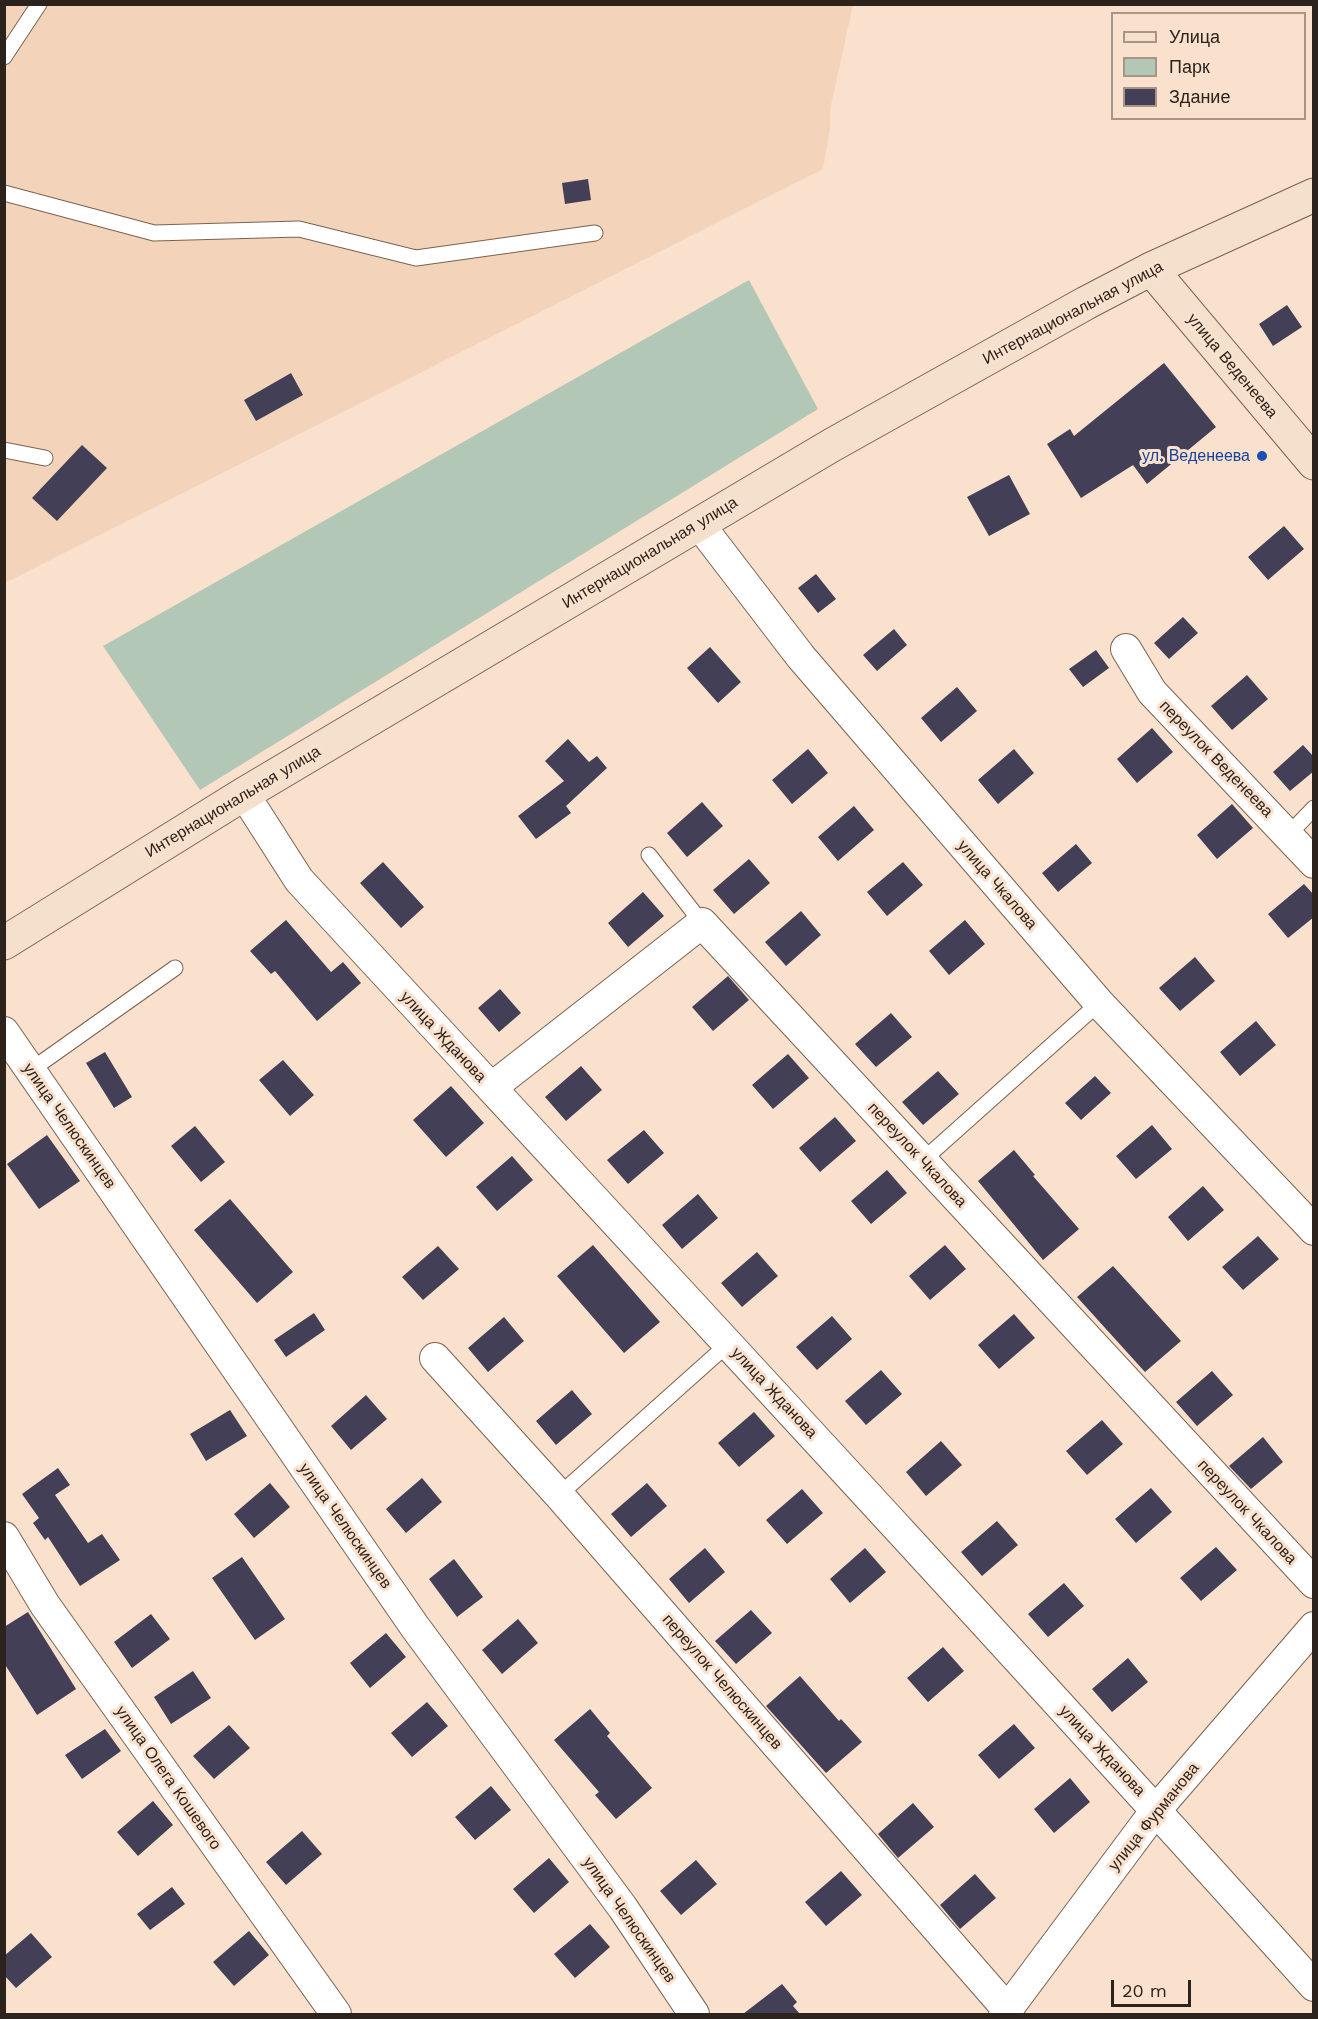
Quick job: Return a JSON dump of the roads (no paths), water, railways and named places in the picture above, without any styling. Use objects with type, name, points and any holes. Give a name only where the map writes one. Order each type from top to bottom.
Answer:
[{"type":"street","name":"Интернациональная улица","points":[[4,943],[244,794],[843,439],[1150,269],[1314,195]]},
{"type":"street","name":"улица Веденеева","points":[[1150,269],[1314,463]]},
{"type":"street","name":"улица Чкалова","points":[[699,524],[801,657],[1099,1003],[1314,1230]]},
{"type":"street","name":"переулок Веденеева","points":[[1126,649],[1152,692],[1314,863]]},
{"type":"street","name":"улица Жданова","points":[[244,794],[298,880],[728,1344],[1156,1810],[1314,1986]]},
{"type":"street","points":[[491,1088],[702,923]]},
{"type":"street","name":"переулок Чкалова","points":[[702,923],[1314,1584]]},
{"type":"street","name":"улица Челюскинцев","points":[[4,1032],[415,1627],[623,1908],[694,2014]]},
{"type":"street","name":"переулок Челюскинцев","points":[[435,1358],[559,1494],[1005,2012]]},
{"type":"street","name":"улица Олега Кошевого","points":[[4,1538],[45,1605],[336,2014]]},
{"type":"street","name":"улица Фурманова","points":[[1005,2012],[1156,1810],[1314,1627]]},
{"type":"lane","points":[[4,57],[39,4]]},
{"type":"lane","points":[[4,193],[154,232],[299,229],[416,258],[595,233]]},
{"type":"lane","points":[[4,450],[45,458]]},
{"type":"lane","points":[[1288,835],[1314,807]]},
{"type":"lane","points":[[649,855],[702,923]]},
{"type":"lane","points":[[31,1070],[175,968]]},
{"type":"lane","points":[[922,1161],[1099,1003]]},
{"type":"lane","points":[[559,1494],[728,1344]]},
{"type":"place","name":"ул. Веденеева","points":[[1262,456]]}]
